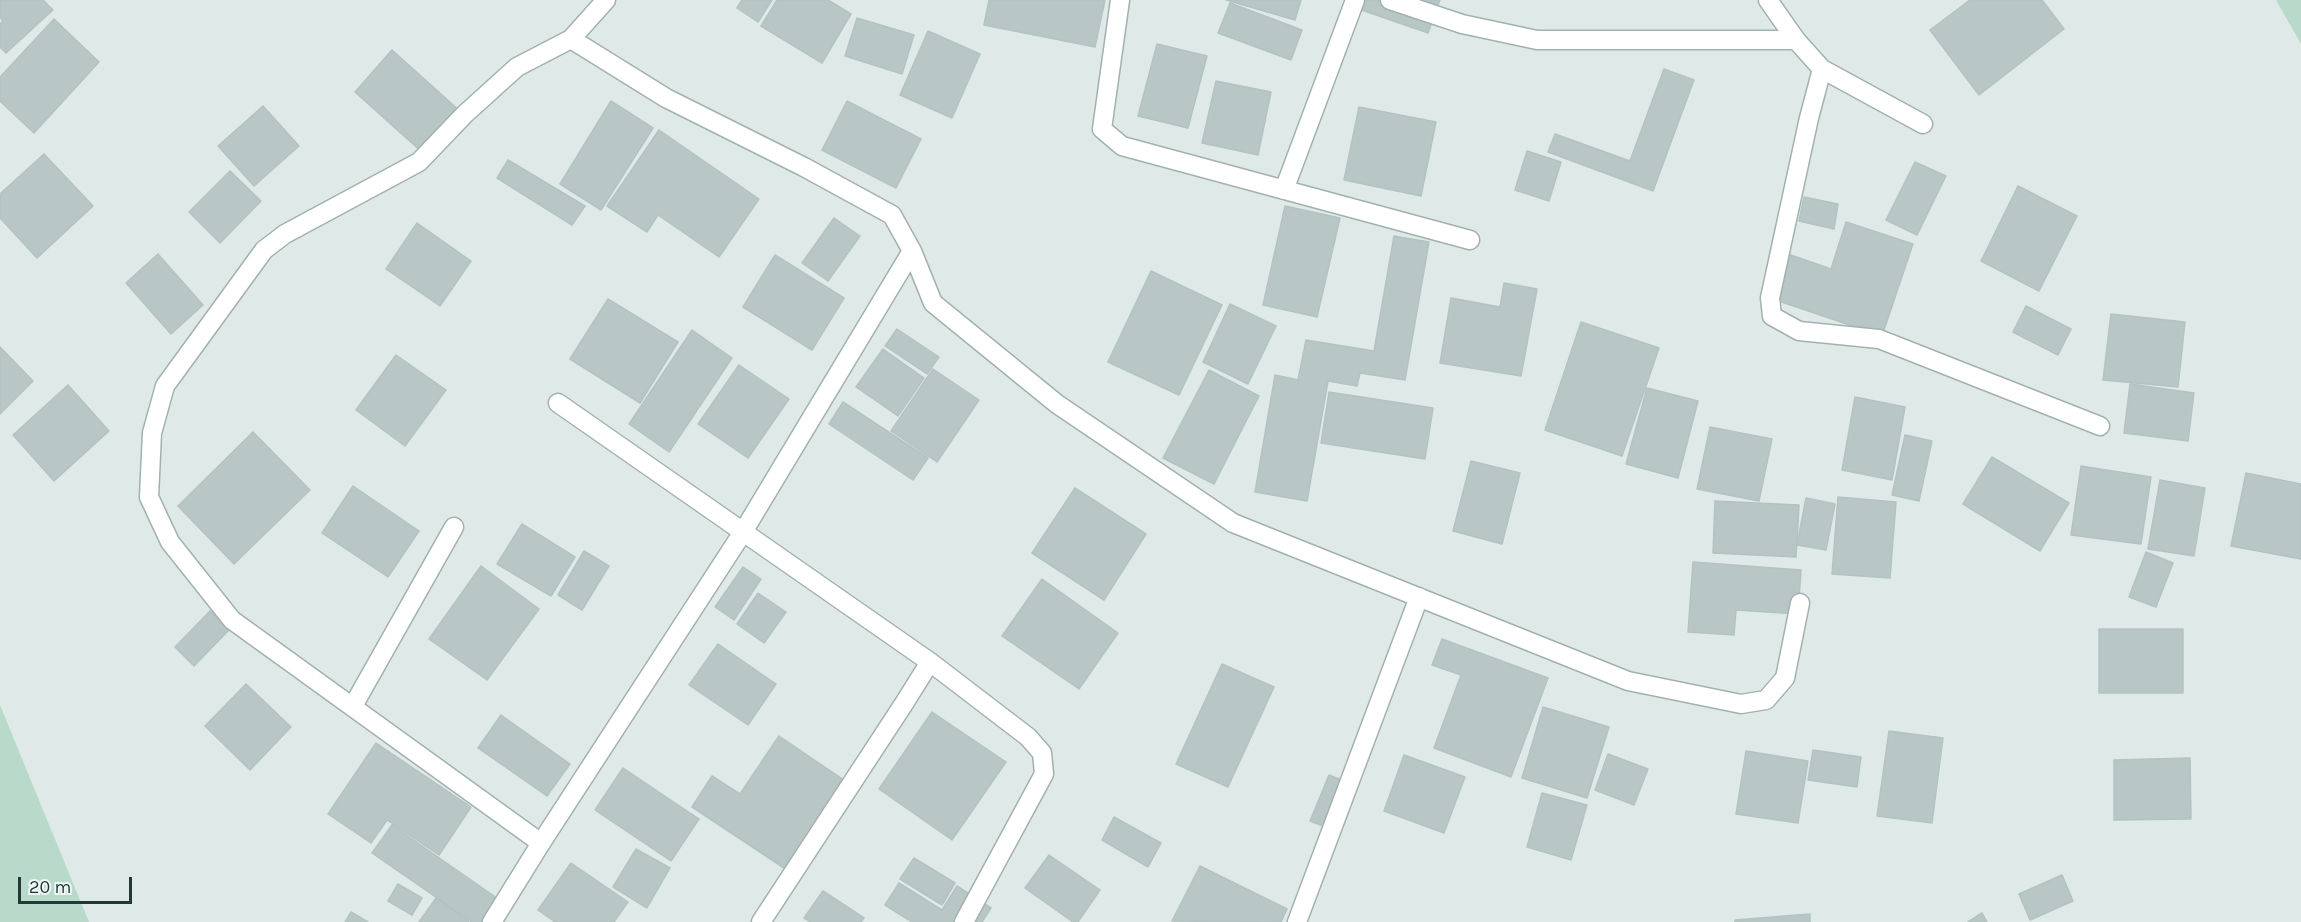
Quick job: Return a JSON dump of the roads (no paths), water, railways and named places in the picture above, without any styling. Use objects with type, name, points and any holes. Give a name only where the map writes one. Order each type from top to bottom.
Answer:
[{"type":"street","points":[[541,843],[232,620],[170,542],[149,497],[152,433],[165,386],[264,250],[285,234],[419,162],[465,114],[517,67],[571,39],[606,0]]},
{"type":"street","points":[[1120,0],[1102,129],[1122,146],[1470,240]]},
{"type":"street","points":[[1284,190],[1355,0]]},
{"type":"street","points":[[1390,0],[1462,24],[1537,40],[1796,40]]},
{"type":"street","points":[[1768,0],[1796,40],[1822,69],[1923,124]]},
{"type":"street","points":[[571,39],[666,98],[804,167],[892,215],[912,251],[933,303],[1057,404],[1233,523],[1628,681],[1741,704],[1766,700],[1785,678],[1800,603]]},
{"type":"street","points":[[1822,69],[1809,118],[1770,298],[1772,316],[1798,331],[1879,339],[2100,426]]},
{"type":"street","points":[[492,922],[743,532],[912,251]]},
{"type":"street","points":[[558,404],[930,662],[1028,737],[1042,753],[1044,774],[964,922]]},
{"type":"street","points":[[353,706],[454,527]]},
{"type":"street","points":[[1297,922],[1419,597]]},
{"type":"street","points":[[760,922],[930,662]]}]
